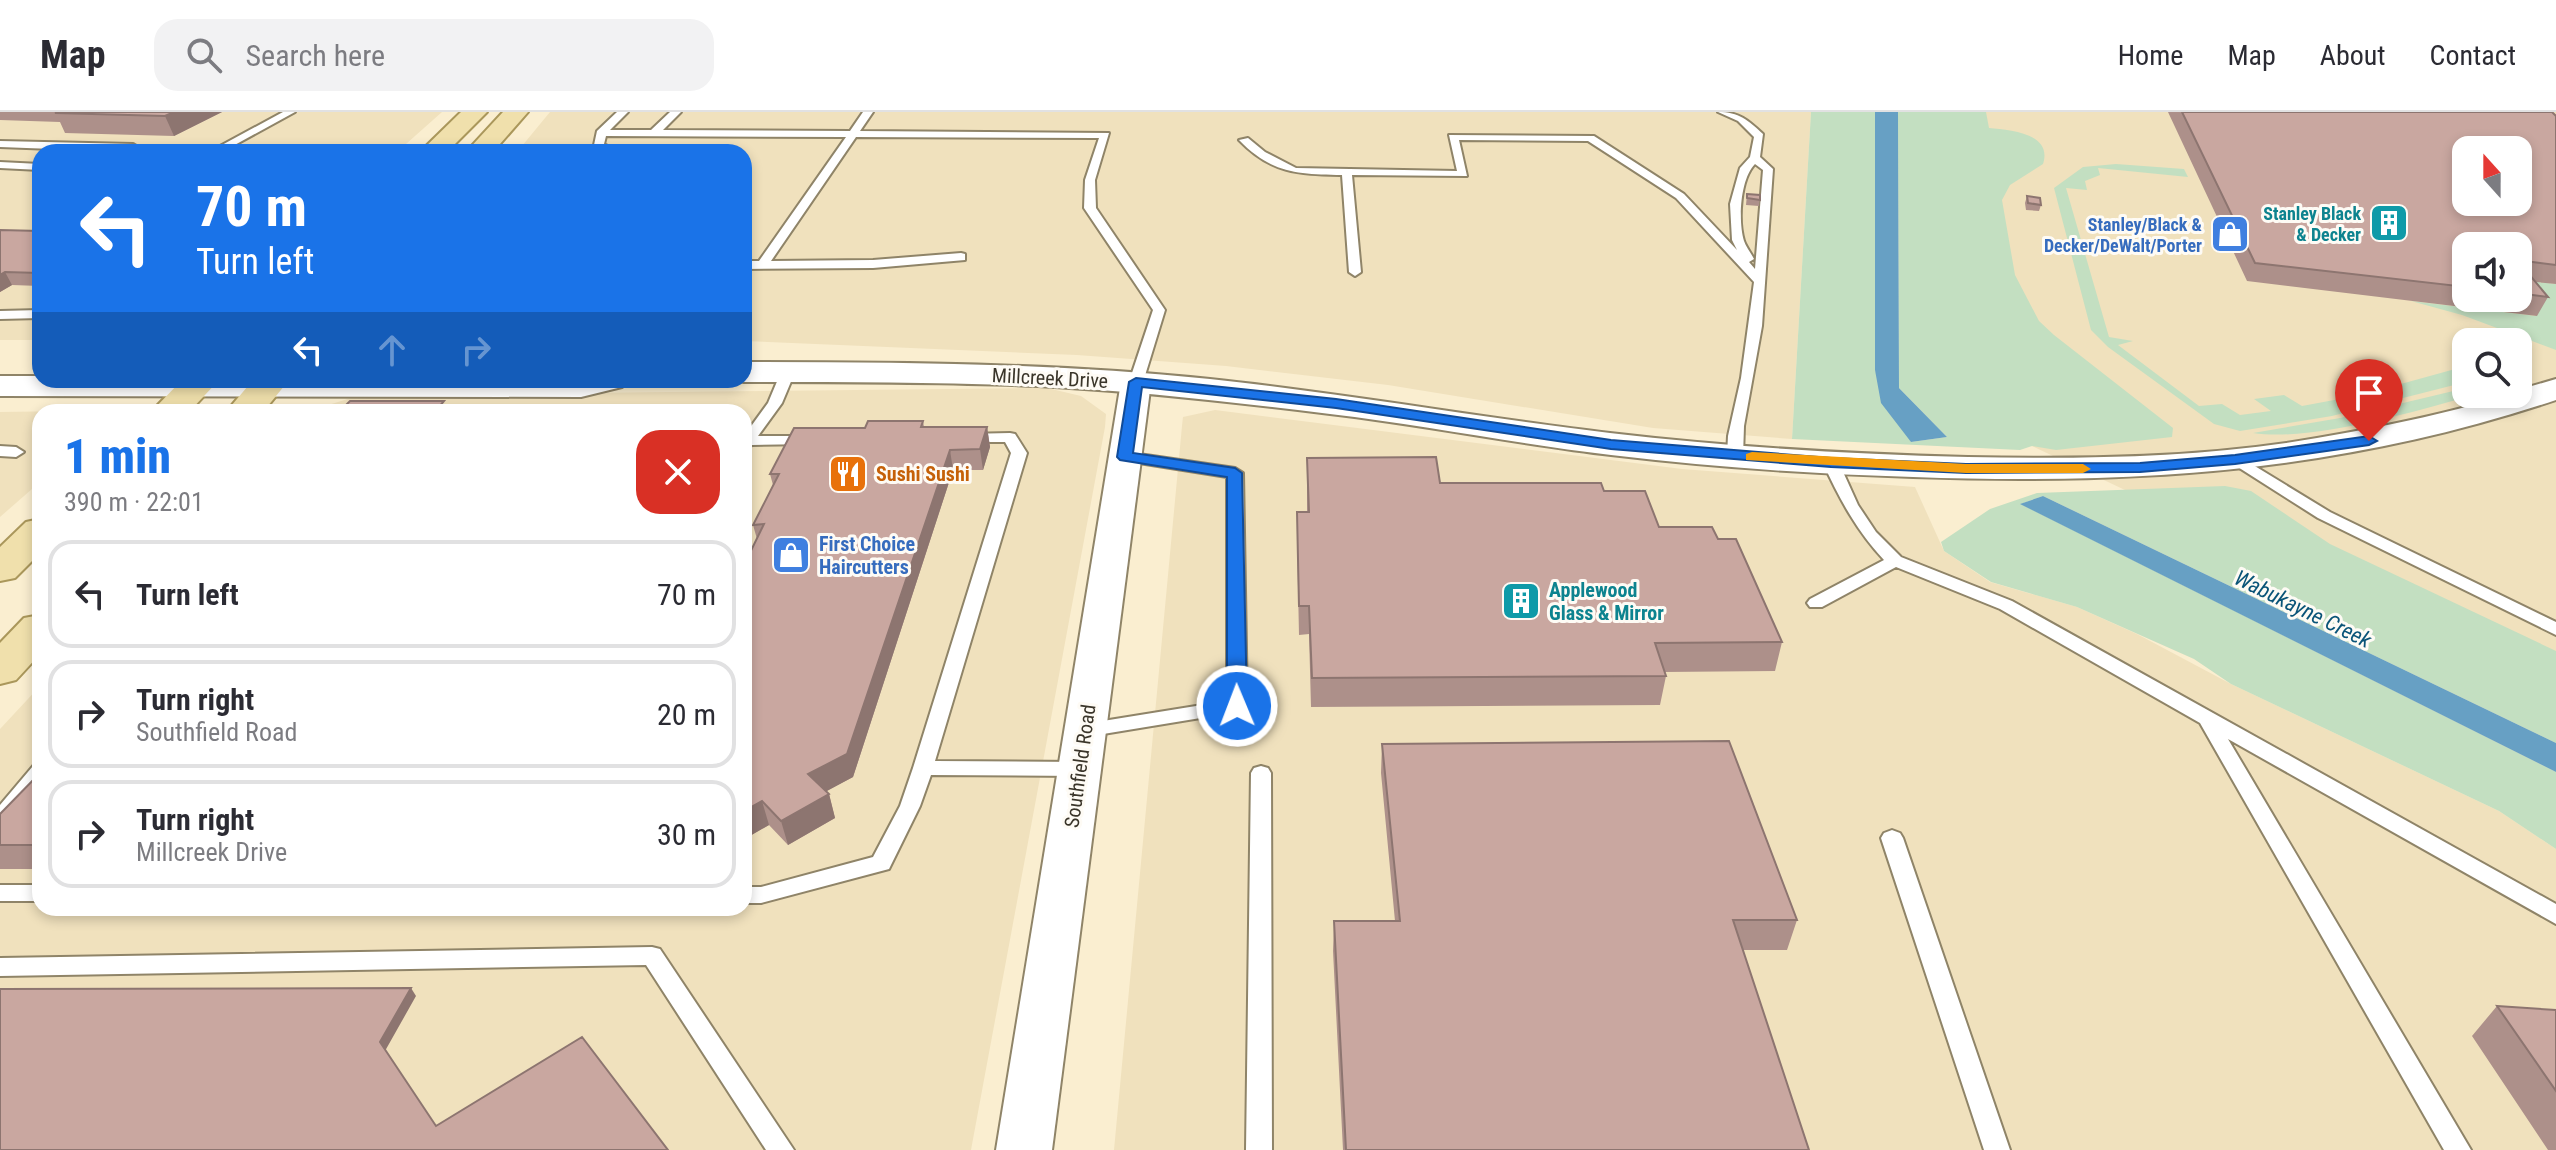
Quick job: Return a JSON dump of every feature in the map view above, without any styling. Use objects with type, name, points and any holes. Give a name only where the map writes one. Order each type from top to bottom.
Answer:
[{"type":"main road","points":[[441,144],[475,112]]},
{"type":"main road","points":[[486,144],[516,112]]},
{"type":"main road","points":[[177,404],[194,388]]},
{"type":"main road","points":[[251,404],[265,388]]},
{"type":"main road","points":[[0,569],[32,539]]},
{"type":"street","points":[[0,357],[25,376]]},
{"type":"street","name":"Millcreek Drive","points":[[752,372],[1017,376],[1136,382],[1336,404],[1611,444],[1735,456],[1831,463],[2065,469],[2140,467],[2235,459],[2393,437],[2464,420],[2556,389]]},
{"type":"street","name":"Southfield Road","points":[[1024,1150],[1136,382]]},
{"type":"street","points":[[57,388],[96,404]]},
{"type":"lane","points":[[229,144],[290,112]]},
{"type":"lane","points":[[599,144],[601,133],[623,112]]},
{"type":"lane","points":[[654,133],[676,112]]},
{"type":"lane","points":[[762,265],[868,112]]},
{"type":"lane","points":[[1723,112],[1741,119],[1759,136],[1755,158],[1745,168],[1736,204],[1738,240],[1758,279]]},
{"type":"lane","points":[[601,133],[1105,135],[1090,180],[1090,208],[1159,310],[1154,329],[1140,357],[1136,382]]},
{"type":"lane","points":[[1244,140],[1261,154],[1294,171],[1463,174],[1453,137],[1590,138],[1680,196],[1758,279]]},
{"type":"lane","points":[[0,144],[32,145]]},
{"type":"lane","points":[[1735,456],[1733,438],[1748,378],[1768,169],[1755,158]]},
{"type":"lane","points":[[0,165],[32,167]]},
{"type":"lane","points":[[0,172],[14,166]]},
{"type":"lane","points":[[1347,174],[1355,272]]},
{"type":"lane","points":[[752,265],[873,264],[961,257]]},
{"type":"lane","points":[[0,315],[32,314]]},
{"type":"lane","points":[[752,435],[775,403],[788,372]]},
{"type":"lane","points":[[752,895],[881,863],[910,806],[1019,453],[1010,437],[949,438]]},
{"type":"lane","points":[[752,443],[828,440]]},
{"type":"lane","points":[[923,768],[1083,750],[1237,706],[1235,473],[1125,457]]},
{"type":"lane","points":[[2235,459],[2324,515],[2556,629]]},
{"type":"lane","points":[[1831,463],[1850,505],[1870,535],[1895,561],[2006,605],[2556,915]]},
{"type":"lane","points":[[1816,603],[1895,561]]},
{"type":"lane","points":[[2207,720],[2458,1150]]},
{"type":"lane","points":[[1259,1150],[1261,773]]},
{"type":"lane","points":[[0,819],[32,781]]},
{"type":"lane","points":[[1892,838],[1997,1150]]},
{"type":"lane","points":[[0,893],[32,893]]},
{"type":"lane","points":[[0,967],[652,956],[781,1150]]},
{"type":"shaded area","points":[[0,112],[442,112],[406,144],[32,144],[32,340],[0,340]]},
{"type":"shaded area","points":[[550,112],[1811,112],[1792,439],[1653,428],[1388,385],[1226,366],[1077,355],[752,341],[752,144],[524,144]]},
{"type":"shaded area","points":[[1957,112],[2556,112],[2556,694],[2032,446]]},
{"type":"shaded area","points":[[1047,388],[1081,396],[1106,414],[971,1150],[0,1150],[0,729],[32,695],[32,916],[752,916],[752,404],[332,404],[354,397]]},
{"type":"shaded area","points":[[1215,410],[1682,469],[1915,487],[1944,551],[1990,582],[2077,607],[2137,634],[2231,684],[2499,811],[2556,849],[2556,1150],[1114,1150],[1183,417]]},
{"type":"shaded area","points":[[0,412],[32,412],[32,489],[0,517]]},
{"type":"green space","points":[[1811,112],[1875,112],[1875,370],[1911,442],[1947,437],[1899,388],[1898,112],[1986,112],[1989,128],[2028,135],[2042,146],[2043,164],[2010,185],[2002,200],[2015,275],[2039,321],[2173,428],[2172,437],[2056,450],[2032,446],[2020,450],[1792,439]]},
{"type":"green space","points":[[2116,164],[2184,169],[2188,177],[2098,168],[2100,175],[2085,181],[2087,190],[2066,188],[2109,337],[2133,341],[2118,345],[2199,406],[2222,404],[2240,415],[2271,411],[2254,399],[2284,395],[2302,406],[2361,395],[2452,370],[2452,386],[2332,416],[2240,431],[2214,424],[2108,347],[2091,330],[2054,188],[2083,167]]},
{"type":"green space","points":[[2532,281],[2556,284],[2556,350],[2532,341],[2532,328],[2497,328],[2411,301],[2452,306],[2452,312],[2503,312],[2536,316],[2532,308]]},
{"type":"green space","points":[[2452,391],[2452,401],[2365,423],[2304,433],[2253,433],[2340,418]]},
{"type":"green space","points":[[2225,486],[2251,491],[2330,544],[2556,651],[2556,743],[2043,496],[2021,504],[2556,772],[2556,849],[2499,811],[2231,684],[2194,659],[2077,607],[1991,582],[1944,551],[1941,542],[1990,509],[2037,493]]},
{"type":"water","points":[[1875,112],[1898,112],[1899,388],[1947,437],[1911,442],[1881,403],[1875,370]]},
{"type":"water","points":[[2043,496],[2556,743],[2556,772],[2020,504]]},
{"type":"building","points":[[174,112],[165,116],[55,113]]},
{"type":"building","name":"Stanley Black & Decker","points":[[2182,112],[2552,112],[2556,116],[2556,265],[2532,262],[2532,232],[2452,232],[2452,285],[2255,263]]},
{"type":"building","points":[[1747,194],[1760,195],[1760,200],[1747,198]]},
{"type":"building","points":[[2027,196],[2040,198],[2041,205],[2028,203]]},
{"type":"building","points":[[0,230],[32,231],[32,273],[5,272],[0,275]]},
{"type":"building","points":[[2532,278],[2548,297],[2532,295]]},
{"type":"building","points":[[350,401],[444,401],[442,404],[347,404]]},
{"type":"building","points":[[868,421],[923,421],[921,427],[987,427],[980,449],[950,450],[847,754],[808,774],[829,794],[781,821],[762,801],[752,807],[752,549],[764,524],[753,525],[779,474],[770,474],[794,428],[865,428]]},
{"type":"building","name":"Applewood Glass & Mirror","points":[[1436,457],[1440,483],[1601,483],[1604,491],[1645,491],[1659,527],[1712,527],[1718,539],[1736,539],[1782,642],[1655,643],[1666,676],[1312,678],[1309,606],[1299,606],[1297,512],[1309,512],[1307,458]]},
{"type":"building","points":[[1729,741],[1797,920],[1733,920],[1809,1150],[1346,1150],[1334,921],[1400,921],[1382,744]]},
{"type":"building","points":[[32,781],[32,845],[0,845],[0,814]]},
{"type":"building","points":[[411,988],[380,1042],[436,1126],[582,1037],[668,1150],[0,1150],[0,989]]},
{"type":"building","points":[[2497,1006],[2556,1010],[2556,1091]]},
{"type":"slow traffic","points":[[1752,457],[1966,469],[2083,469]]},
{"type":"place","name":"Stanley Black & Decker","points":[[2389,223]]},
{"type":"place","name":"Stanley/Black & Decker/DeWalt/Porter","points":[[2230,234]]},
{"type":"place","name":"Sushi Sushi","points":[[848,474]]},
{"type":"place","name":"First Choice Haircutters","points":[[791,555]]},
{"type":"place","name":"Applewood Glass & Mirror","points":[[1521,601]]},
{"type":"route","points":[[1237,706],[1235,473],[1125,457],[1136,382],[1336,404],[1611,444],[1831,463],[1966,469],[2140,467],[2235,459],[2369,441]]},
{"type":"water label","name":"Wabukayne Creek","points":[[2303,609]]}]
